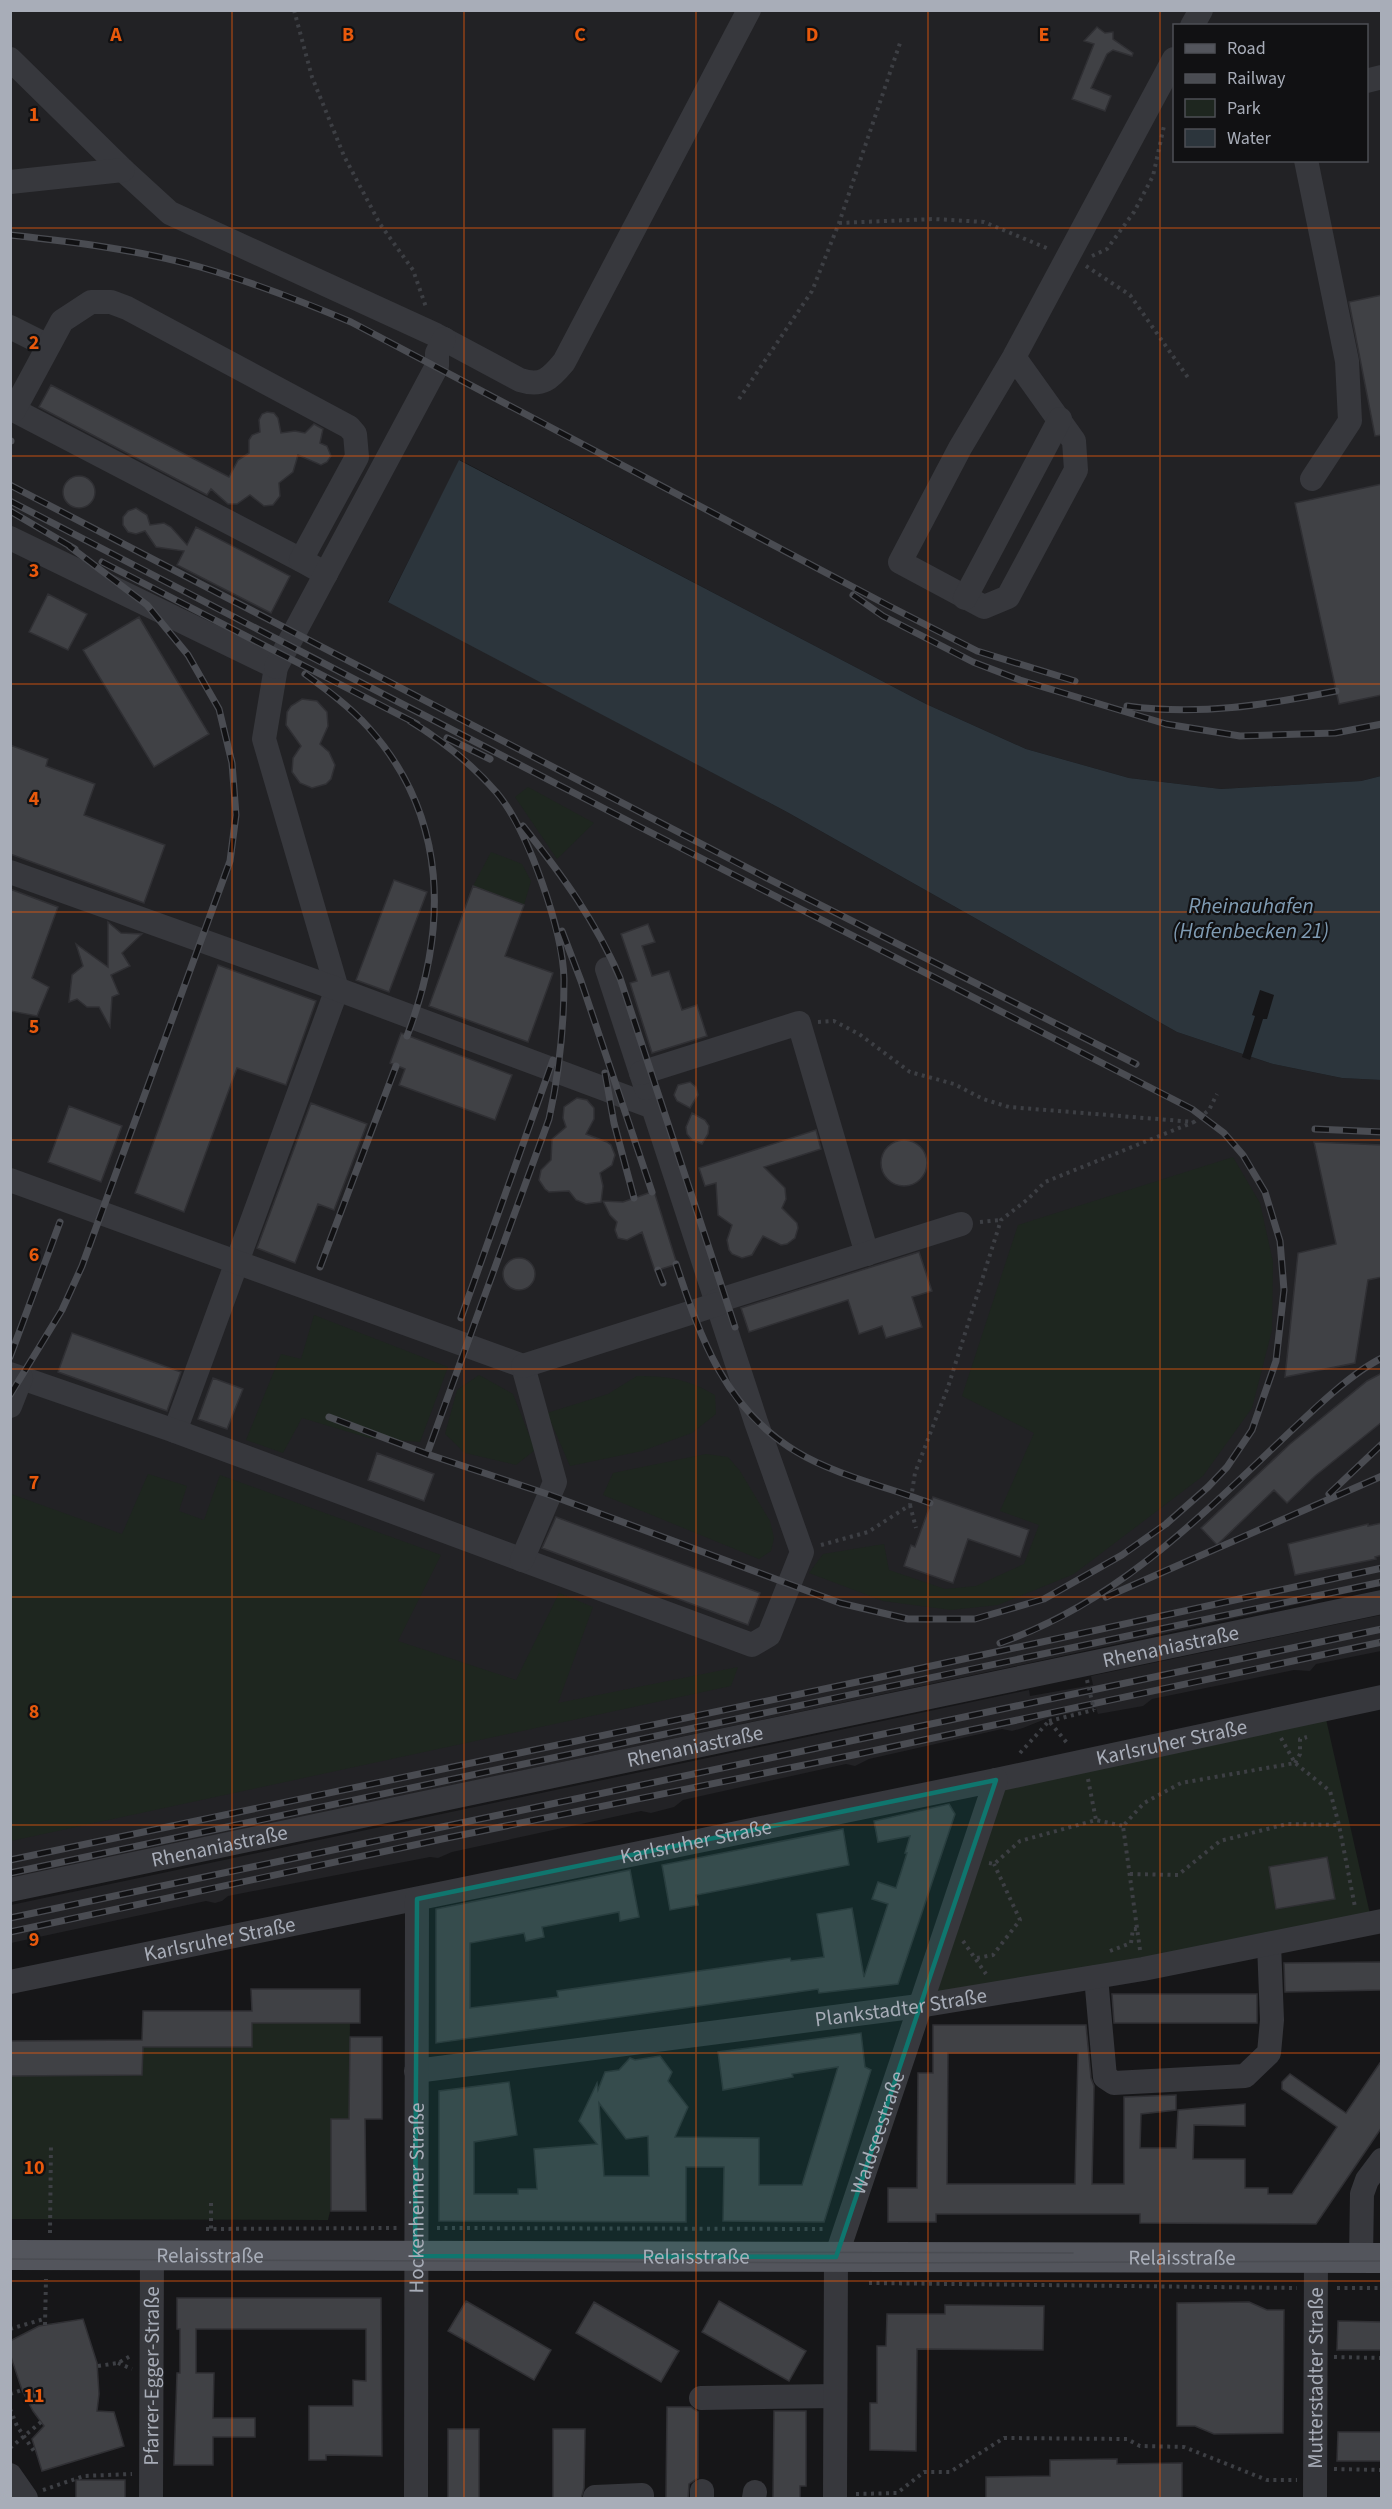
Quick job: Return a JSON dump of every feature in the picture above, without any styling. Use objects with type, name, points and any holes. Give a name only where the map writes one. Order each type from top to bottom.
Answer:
[{"type":"main road","name":"Relaisstraße","points":[[10,2255],[152,2255],[416,2242],[840,2244],[1371,2258]]},
{"type":"street","points":[[10,59],[170,213],[440,337],[520,380],[532,384],[544,383],[564,363],[749,10]]},
{"type":"street","points":[[1193,24],[1201,10]]},
{"type":"street","points":[[1014,357],[1074,441],[1076,470],[1008,597],[984,608],[900,562],[960,448],[1014,357],[1073,260],[1173,61]]},
{"type":"street","points":[[1306,162],[1347,362],[1350,421],[1312,479]]},
{"type":"street","points":[[10,182],[123,170]]},
{"type":"street","points":[[301,560],[357,457],[355,434],[349,427],[138,314],[111,302],[92,302],[62,321],[12,409],[326,574]]},
{"type":"street","points":[[10,327],[48,346]]},
{"type":"street","points":[[175,1431],[337,989],[264,739],[276,667],[437,366],[440,337]]},
{"type":"street","points":[[965,598],[1060,419]]},
{"type":"street","points":[[10,538],[276,667]]},
{"type":"street","points":[[10,872],[337,989],[652,1107]]},
{"type":"street","points":[[10,1406],[16,1376],[175,1431],[752,1645],[769,1635],[802,1552],[717,1303],[608,969]]},
{"type":"street","points":[[641,1073],[800,1023],[867,1254]]},
{"type":"street","points":[[10,1180],[523,1366],[961,1224]]},
{"type":"street","points":[[522,1560],[555,1482],[523,1366]]},
{"type":"street","name":"Rhenaniastraße","points":[[10,1890],[1382,1602]]},
{"type":"street","name":"Karlsruher Straße","points":[[10,1982],[996,1780],[1382,1697]]},
{"type":"street","name":"Waldseestraße","points":[[835,2497],[835,2396],[840,2244],[996,1780]]},
{"type":"street","name":"Hockenheimer Straße","points":[[416,2499],[417,1899]]},
{"type":"street","name":"Plankstadter Straße","points":[[416,2071],[919,2006],[1096,1977],[1370,1924]]},
{"type":"street","points":[[1096,1977],[1105,2077],[1113,2083],[1245,2076],[1269,2053],[1272,2020],[1269,1944]]},
{"type":"street","points":[[1371,2258],[1362,2194],[1367,2180],[1382,2160]]},
{"type":"street","name":"Pfarrer-Egger-Straße","points":[[151,2499],[152,2255]]},
{"type":"street","name":"Mutterstadter Straße","points":[[1315,2483],[1316,2258]]},
{"type":"street","points":[[701,2398],[835,2396]]},
{"type":"street","points":[[10,2475],[25,2498]]},
{"type":"street","points":[[595,2499],[595,2497],[642,2495],[642,2499]]},
{"type":"path","points":[[294,10],[312,77],[344,156],[380,224],[413,270],[440,337]]},
{"type":"path","points":[[739,399],[812,291],[839,223],[900,43]]},
{"type":"path","points":[[1073,260],[1107,249],[1134,212],[1153,176],[1164,124]]},
{"type":"path","points":[[839,223],[934,219],[984,222],[1073,260],[1131,295],[1189,379]]},
{"type":"path","points":[[800,1023],[834,1021],[860,1034],[910,1072],[954,1084],[983,1099],[1009,1107],[1194,1122]]},
{"type":"path","points":[[916,1528],[910,1505],[915,1473],[948,1387],[1001,1220],[1045,1182],[1194,1122],[1209,1110],[1217,1094]]},
{"type":"path","points":[[802,1552],[838,1538],[868,1532],[910,1505]]},
{"type":"path","points":[[1049,1721],[1094,1710],[1087,1680]]},
{"type":"path","points":[[1123,1826],[1144,1803],[1181,1783],[1295,1763],[1330,1791],[1370,1924]]},
{"type":"path","points":[[1089,1784],[1096,1820]]},
{"type":"path","points":[[987,1863],[994,1864],[1020,1841],[1096,1820],[1123,1826]]},
{"type":"path","points":[[1130,1874],[1178,1875],[1220,1841],[1287,1824],[1339,1825]]},
{"type":"path","points":[[1123,1826],[1137,1933]]},
{"type":"path","points":[[977,1958],[993,1955],[1020,1920],[994,1864]]},
{"type":"path","points":[[947,1922],[977,1958],[997,1993]]},
{"type":"path","points":[[50,2229],[51,2143]]},
{"type":"path","points":[[211,2203],[211,2229]]},
{"type":"path","points":[[200,2229],[416,2242],[809,2228],[840,2244]]},
{"type":"path","points":[[40,2230],[62,2229]]},
{"type":"path","points":[[45,2325],[46,2280]]},
{"type":"path","points":[[10,2329],[44,2319]]},
{"type":"path","points":[[1316,2357],[1382,2358]]},
{"type":"path","points":[[98,2366],[118,2362]]},
{"type":"path","points":[[10,2394],[22,2390]]},
{"type":"path","points":[[10,2409],[17,2426],[36,2454]]},
{"type":"path","points":[[10,2448],[41,2422]]},
{"type":"path","points":[[835,2497],[897,2493],[924,2472],[950,2472],[1004,2438],[1127,2439],[1140,2446],[1184,2447],[1267,2480],[1315,2483],[1382,2470]]},
{"type":"path","points":[[25,2498],[84,2476],[151,2473]]},
{"type":"highlighted area","points":[[996,1780],[836,2257],[415,2256],[417,1899]]},
{"type":"shaded area","points":[[10,11],[1381,11],[1381,776],[1361,781],[1221,789],[1129,778],[1026,749],[926,704],[460,460],[388,601],[787,812],[1177,1032],[1273,1064],[1342,1078],[1381,1080],[1381,1586],[1025,1664],[11,1879]]},
{"type":"shaded area","points":[[1381,1615],[1381,1651],[1316,1664],[1310,1671],[1294,1670],[1152,1699],[1143,1706],[1098,1714],[1096,1708],[1048,1718],[1012,1731],[1002,1729],[869,1759],[855,1766],[846,1764],[683,1800],[674,1807],[651,1813],[641,1811],[452,1852],[438,1858],[430,1857],[228,1896],[215,1903],[206,1901],[11,1943],[11,1905],[1029,1690],[1030,1696],[1093,1685],[1091,1676]]},
{"type":"green space","points":[[528,787],[594,823],[557,859],[515,797]]},
{"type":"green space","points":[[491,852],[522,864],[531,881],[524,905],[473,886]]},
{"type":"green space","points":[[1233,1157],[1260,1203],[1273,1262],[1272,1330],[1252,1408],[1203,1476],[1074,1574],[998,1605],[951,1610],[883,1601],[809,1573],[823,1554],[884,1544],[889,1570],[945,1589],[976,1586],[1024,1564],[1039,1525],[1000,1511],[1034,1433],[962,1396],[1018,1225]]},
{"type":"green space","points":[[314,1315],[448,1367],[420,1442],[369,1438],[302,1418],[283,1453],[246,1440],[281,1354],[301,1359]]},
{"type":"green space","points":[[479,1375],[513,1394],[535,1450],[516,1465],[465,1453],[445,1434],[457,1390]]},
{"type":"green space","points":[[637,1376],[659,1377],[696,1385],[715,1395],[716,1414],[692,1433],[642,1451],[570,1466],[547,1413],[608,1394]]},
{"type":"green space","points":[[706,1454],[728,1457],[740,1471],[770,1521],[774,1538],[771,1551],[759,1559],[603,1495],[613,1473]]},
{"type":"green space","points":[[148,1474],[187,1486],[179,1511],[204,1520],[220,1475],[441,1555],[398,1641],[516,1680],[559,1593],[593,1607],[558,1703],[738,1667],[731,1686],[11,1841],[11,1494],[122,1534]]},
{"type":"green space","points":[[1326,1719],[1372,1923],[919,2006],[1001,1789]]},
{"type":"green space","points":[[252,2023],[350,2023],[349,2119],[331,2119],[331,2207],[328,2220],[11,2219],[11,2076],[142,2075],[143,2047],[251,2047]]},
{"type":"water","name":"Rheinauhafen (Hafenbecken 21)","points":[[459,460],[926,704],[1026,749],[1129,778],[1221,789],[1361,781],[1381,776],[1381,1080],[1342,1078],[1273,1064],[1177,1032],[787,812],[388,602]]},
{"type":"pier","points":[[1260,990],[1274,995],[1267,1019],[1263,1019],[1250,1060],[1242,1057],[1255,1016],[1252,1015]]},
{"type":"building","points":[[1097,27],[1105,33],[1113,32],[1113,39],[1133,53],[1132,56],[1113,50],[1107,54],[1091,88],[1111,96],[1105,111],[1072,99],[1094,44],[1084,41]]},
{"type":"building","points":[[1382,295],[1382,435],[1375,436],[1349,302]]},
{"type":"building","points":[[51,385],[229,477],[238,460],[249,453],[249,440],[252,435],[260,432],[259,420],[262,414],[267,412],[274,413],[278,418],[281,433],[295,431],[305,433],[314,424],[323,429],[320,443],[327,446],[331,456],[321,465],[298,455],[293,472],[279,483],[280,496],[273,505],[264,506],[250,495],[237,504],[228,504],[211,489],[207,495],[39,407]]},
{"type":"building","points":[[79,476],[90,481],[95,492],[90,503],[79,508],[68,503],[63,492],[68,481]]},
{"type":"building","points":[[1382,484],[1382,695],[1339,704],[1295,503]]},
{"type":"building","points":[[136,508],[147,515],[150,525],[164,523],[171,527],[187,545],[196,527],[290,576],[271,613],[177,565],[184,551],[156,547],[145,531],[136,534],[128,532],[123,525],[123,517],[128,511]]},
{"type":"building","points":[[48,594],[87,614],[68,650],[29,632]]},
{"type":"building","points":[[139,617],[209,734],[154,767],[83,650]]},
{"type":"building","points":[[302,699],[317,701],[327,712],[328,726],[320,744],[329,752],[335,765],[331,779],[326,784],[312,788],[300,783],[292,772],[293,758],[301,746],[286,725],[287,712],[291,706]]},
{"type":"building","points":[[10,745],[48,759],[46,766],[95,784],[84,815],[165,845],[144,903],[10,854]]},
{"type":"building","points":[[394,880],[427,892],[389,992],[356,980]]},
{"type":"building","points":[[473,886],[524,905],[505,956],[553,973],[528,1042],[429,1006]]},
{"type":"building","points":[[10,889],[58,907],[32,978],[49,987],[37,1016],[10,1011]]},
{"type":"building","points":[[108,922],[121,933],[142,934],[122,953],[130,966],[111,975],[119,994],[112,997],[110,1027],[99,1007],[87,1007],[77,999],[69,1002],[72,975],[83,966],[76,944],[108,967]]},
{"type":"building","points":[[648,924],[655,942],[642,946],[652,976],[669,971],[682,1010],[697,1005],[707,1036],[652,1053],[630,983],[637,981],[621,934]]},
{"type":"building","points":[[218,965],[316,1001],[286,1085],[237,1068],[184,1212],[135,1193]]},
{"type":"building","points":[[401,1033],[512,1075],[495,1120],[399,1085],[405,1069],[390,1063]]},
{"type":"building","points":[[690,1082],[696,1087],[698,1095],[690,1108],[677,1101],[674,1095],[678,1085]]},
{"type":"building","points":[[577,1098],[587,1100],[594,1108],[594,1119],[586,1134],[607,1142],[611,1145],[615,1155],[612,1165],[600,1173],[603,1186],[601,1202],[586,1204],[576,1200],[569,1191],[549,1192],[539,1180],[541,1170],[551,1160],[552,1139],[566,1127],[563,1118],[564,1107]]},
{"type":"building","points":[[311,1103],[367,1124],[334,1210],[318,1204],[295,1263],[257,1248]]},
{"type":"building","points":[[69,1106],[122,1126],[101,1182],[48,1162]]},
{"type":"building","points":[[692,1113],[705,1120],[709,1126],[708,1134],[702,1144],[692,1140],[687,1134],[686,1127]]},
{"type":"building","points":[[816,1130],[821,1149],[764,1167],[785,1188],[786,1199],[782,1208],[797,1223],[795,1238],[781,1245],[763,1236],[752,1255],[742,1258],[732,1254],[727,1240],[732,1225],[718,1215],[716,1183],[705,1186],[699,1168]]},
{"type":"building","points":[[904,1140],[913,1141],[921,1146],[926,1154],[926,1172],[921,1180],[913,1185],[904,1186],[895,1185],[887,1180],[882,1172],[881,1163],[882,1154],[887,1146],[895,1141]]},
{"type":"building","points":[[1314,1142],[1382,1145],[1382,1277],[1368,1280],[1355,1363],[1285,1377],[1298,1253],[1336,1244]]},
{"type":"building","points":[[654,1191],[677,1264],[655,1271],[642,1232],[627,1240],[618,1238],[615,1230],[617,1222],[610,1215],[603,1201],[623,1202]]},
{"type":"building","points":[[919,1252],[932,1291],[912,1297],[922,1327],[886,1338],[882,1326],[859,1334],[848,1300],[749,1332],[741,1308]]},
{"type":"building","points":[[519,1258],[530,1263],[535,1274],[530,1285],[519,1290],[508,1285],[503,1274],[508,1263]]},
{"type":"building","points":[[72,1333],[181,1372],[167,1411],[58,1372]]},
{"type":"building","points":[[1382,1373],[1382,1422],[1315,1476],[1287,1503],[1274,1490],[1217,1545],[1201,1528],[1290,1444],[1367,1381]]},
{"type":"building","points":[[213,1378],[243,1389],[227,1429],[198,1419]]},
{"type":"building","points":[[377,1453],[434,1474],[424,1501],[368,1480]]},
{"type":"building","points":[[933,1497],[1029,1530],[1020,1557],[968,1539],[953,1583],[904,1566],[911,1545],[915,1547]]},
{"type":"building","points":[[556,1517],[760,1593],[748,1625],[542,1548]]},
{"type":"building","points":[[1382,1523],[1382,1555],[1375,1557],[1376,1559],[1295,1575],[1288,1544],[1368,1524],[1368,1526]]},
{"type":"building","points":[[949,1804],[955,1814],[898,1984],[819,1993],[818,1989],[436,2043],[436,1909],[630,1870],[639,1917],[620,1921],[619,1912],[542,1927],[544,1937],[526,1941],[524,1933],[470,1943],[470,2008],[558,1997],[557,1991],[790,1958],[791,1961],[824,1957],[817,1914],[852,1908],[864,1977],[888,1904],[872,1899],[878,1882],[896,1888],[910,1836],[878,1842],[874,1821]]},
{"type":"building","points":[[843,1829],[849,1865],[696,1895],[698,1905],[670,1910],[662,1865]]},
{"type":"building","points":[[1327,1857],[1335,1899],[1276,1909],[1269,1867]]},
{"type":"building","points":[[1382,1962],[1382,1990],[1285,1992],[1284,1963]]},
{"type":"building","points":[[251,1989],[360,1989],[360,2023],[252,2023],[252,2047],[143,2047],[142,2075],[10,2076],[10,2041],[142,2040],[143,2011],[252,2011]]},
{"type":"building","points":[[1112,1994],[1257,1994],[1257,2023],[1114,2023]]},
{"type":"building","points":[[933,2025],[1086,2025],[1091,2078],[1094,2086],[1092,2184],[1124,2184],[1124,2097],[1176,2095],[1176,2110],[1141,2114],[1140,2148],[1176,2148],[1178,2110],[1245,2104],[1245,2126],[1194,2125],[1193,2159],[1245,2159],[1245,2188],[1268,2188],[1268,2194],[1292,2194],[1337,2127],[1282,2089],[1282,2082],[1290,2074],[1346,2113],[1382,2060],[1382,2127],[1316,2224],[1140,2223],[1140,2214],[936,2214],[936,2222],[888,2222],[888,2188],[917,2188],[918,2073],[933,2073]],"holes":[[[948,2053],[1078,2053],[1075,2184],[947,2184]]]},
{"type":"building","points":[[861,2033],[865,2067],[871,2070],[824,2222],[723,2221],[724,2167],[686,2167],[686,2222],[439,2221],[439,2091],[509,2082],[517,2135],[474,2142],[474,2194],[518,2194],[518,2189],[537,2189],[534,2149],[597,2144],[579,2121],[597,2083],[598,2090],[605,2072],[619,2070],[630,2058],[635,2060],[660,2056],[672,2072],[668,2081],[688,2107],[675,2137],[759,2138],[759,2185],[802,2185],[838,2067],[792,2074],[793,2077],[723,2090],[718,2052]],"holes":[[[599,2103],[626,2139],[648,2136],[649,2176],[604,2176]]]},
{"type":"building","points":[[350,2037],[382,2037],[382,2119],[365,2119],[366,2211],[331,2211],[331,2119],[349,2119]]},
{"type":"building","points":[[177,2298],[381,2298],[382,2456],[326,2455],[326,2460],[309,2460],[309,2406],[353,2406],[353,2380],[366,2381],[366,2329],[196,2329],[196,2373],[214,2373],[213,2418],[255,2418],[255,2437],[213,2437],[213,2465],[174,2465],[177,2373],[180,2373]]},
{"type":"building","points":[[466,2301],[551,2350],[534,2380],[448,2331]]},
{"type":"building","points":[[719,2301],[806,2351],[789,2381],[702,2332]]},
{"type":"building","points":[[594,2302],[679,2351],[661,2382],[576,2333]]},
{"type":"building","points":[[1249,2302],[1267,2310],[1284,2310],[1283,2433],[1214,2434],[1195,2426],[1177,2426],[1177,2303]]},
{"type":"building","points":[[945,2305],[1044,2306],[1043,2350],[917,2349],[916,2451],[870,2450],[870,2403],[877,2403],[877,2346],[886,2346],[887,2314],[945,2314]]},
{"type":"building","points":[[83,2319],[97,2363],[99,2394],[97,2411],[114,2412],[124,2446],[42,2471],[32,2439],[44,2426],[22,2390],[10,2354],[10,2341],[39,2326]]},
{"type":"building","points":[[1338,2321],[1382,2322],[1382,2350],[1337,2350]]},
{"type":"building","points":[[667,2407],[691,2407],[698,2412],[698,2478],[689,2484],[688,2499],[666,2499]]},
{"type":"building","points":[[774,2411],[806,2411],[806,2486],[800,2486],[800,2499],[773,2499]]},
{"type":"building","points":[[448,2429],[479,2429],[479,2499],[448,2499]]},
{"type":"building","points":[[553,2429],[585,2429],[584,2488],[581,2499],[553,2499]]},
{"type":"building","points":[[1338,2432],[1382,2432],[1382,2461],[1337,2461]]},
{"type":"building","points":[[1117,2459],[1117,2464],[1182,2463],[1182,2499],[986,2499],[986,2477],[1050,2476],[1050,2460]]},
{"type":"building","points":[[76,2480],[125,2480],[125,2499],[76,2499]]},
{"type":"tram line","points":[[650,2252],[1073,2253]]},
{"type":"tram line","points":[[10,2259],[869,2263],[1382,2261]]},
{"type":"railway","points":[[10,235],[106,247],[177,261],[257,285],[351,322],[977,651],[1075,681]]},
{"type":"railway","points":[[10,485],[763,876],[1136,1064]]},
{"type":"railway","points":[[10,501],[1192,1109],[1224,1133],[1243,1155],[1265,1192],[1280,1241],[1284,1290],[1276,1361],[1252,1430],[1227,1467],[1166,1524],[1122,1555],[1044,1599],[975,1619],[908,1619],[840,1603],[550,1495],[427,1454],[329,1417]]},
{"type":"railway","points":[[10,511],[75,549]]},
{"type":"railway","points":[[10,1395],[62,1310],[82,1266],[230,861],[236,815],[232,763],[219,709],[188,655],[147,605],[69,546]]},
{"type":"railway","points":[[102,562],[417,724]]},
{"type":"railway","points":[[853,595],[883,616],[973,662],[1020,680],[1166,724],[1240,736],[1335,733],[1382,724]]},
{"type":"railway","points":[[305,674],[361,720],[395,762],[414,798],[427,836],[433,875],[434,915],[430,955],[407,1036]]},
{"type":"railway","points":[[1127,706],[1180,710],[1232,708],[1336,691]]},
{"type":"railway","points":[[410,721],[434,736],[467,762],[497,793],[509,810],[532,855],[551,909],[564,979],[560,1050],[549,1119],[427,1454]]},
{"type":"railway","points":[[447,738],[490,759]]},
{"type":"railway","points":[[523,826],[589,917],[620,978],[735,1327]]},
{"type":"railway","points":[[562,931],[652,1192]]},
{"type":"railway","points":[[461,1318],[553,1060]]},
{"type":"railway","points":[[320,1267],[396,1066]]},
{"type":"railway","points":[[605,1073],[614,1123],[634,1198]]},
{"type":"railway","points":[[1315,1129],[1382,1132]]},
{"type":"railway","points":[[10,1357],[60,1222]]},
{"type":"railway","points":[[676,1264],[695,1319],[719,1370],[751,1415],[772,1435],[797,1452],[827,1467],[930,1503]]},
{"type":"railway","points":[[658,1270],[663,1283]]},
{"type":"railway","points":[[1000,1643],[1040,1627],[1077,1608],[1147,1561],[1211,1506],[1325,1399],[1354,1375],[1382,1358]]},
{"type":"railway","points":[[1329,1494],[1382,1444]]},
{"type":"railway","points":[[1106,1597],[1382,1476]]},
{"type":"railway","points":[[10,1860],[876,1678],[1382,1568]]},
{"type":"railway","points":[[10,1873],[1382,1582]]},
{"type":"railway","points":[[10,1918],[1382,1629]]},
{"type":"railway","points":[[10,1932],[1382,1642]]}]
